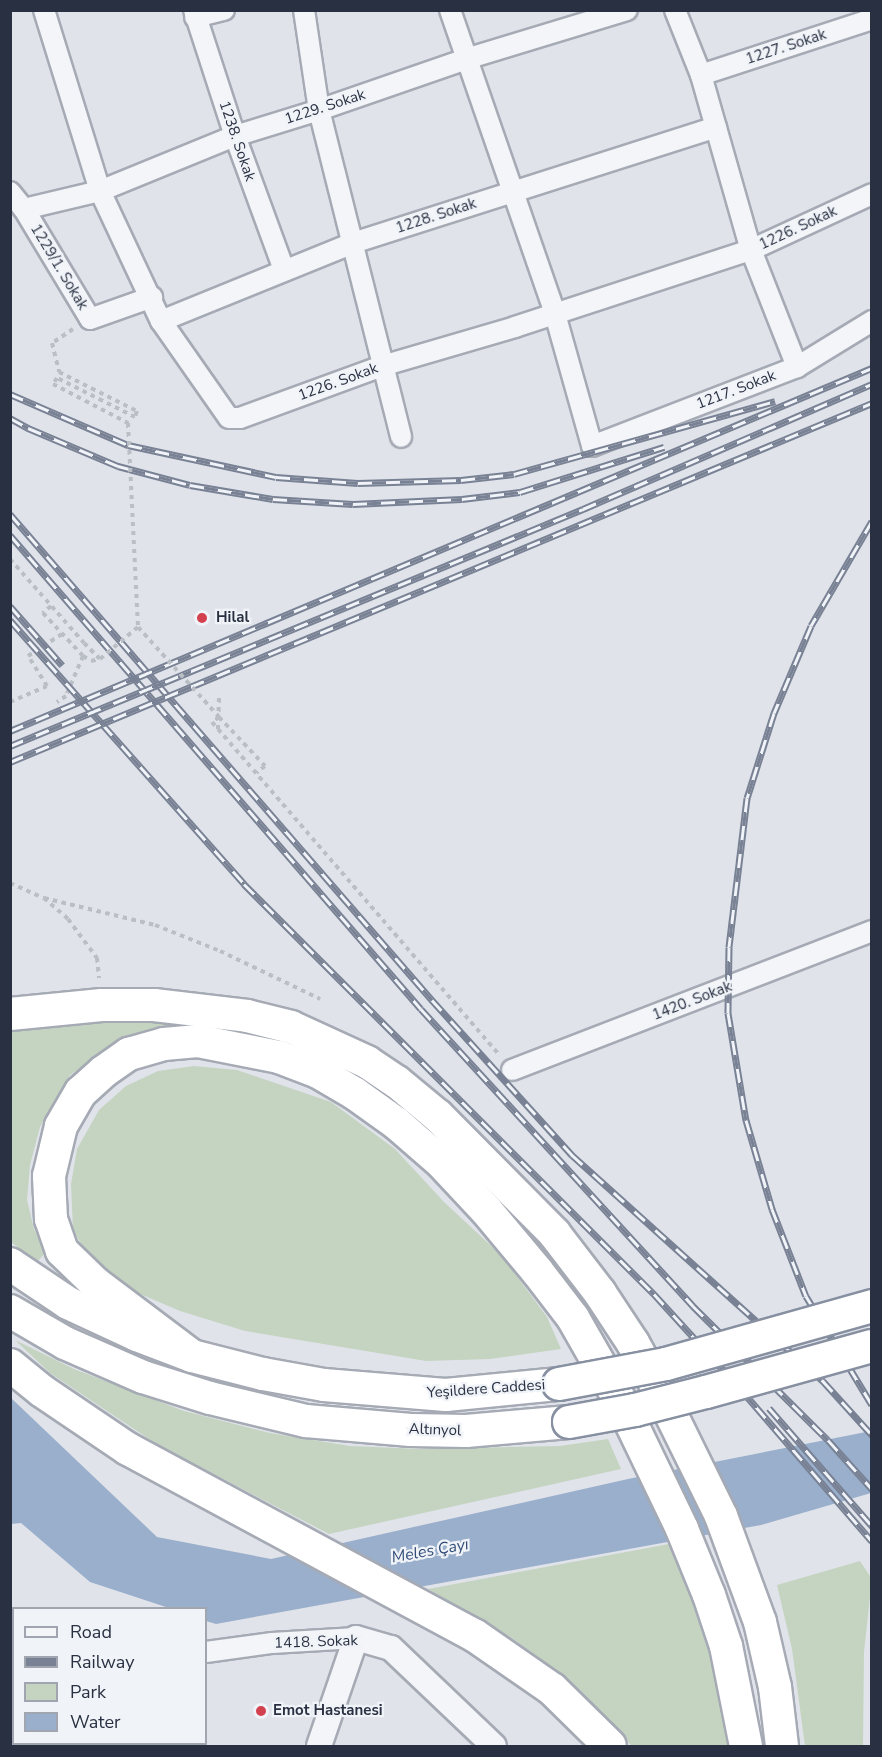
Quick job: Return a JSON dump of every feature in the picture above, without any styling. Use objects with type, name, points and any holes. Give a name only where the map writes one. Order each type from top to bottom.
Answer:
[{"type":"highway","points":[[10,1014],[102,1005],[195,1008],[258,1019],[291,1027],[367,1062],[397,1082],[438,1116],[554,1233],[600,1293],[633,1343],[721,1516],[760,1622],[768,1653],[782,1746]]},
{"type":"highway","points":[[192,1356],[95,1283],[62,1251],[51,1219],[49,1176],[60,1126],[81,1092],[103,1072],[129,1054],[164,1044],[198,1041],[279,1057],[318,1072],[396,1123],[442,1163],[486,1210],[573,1318],[621,1402],[654,1467],[709,1595],[726,1646],[746,1746]]},
{"type":"highway","name":"Yeşildere Caddesi","points":[[10,1264],[68,1303],[137,1335],[192,1356],[262,1374],[324,1385],[446,1395],[559,1384],[666,1364],[872,1306]]},
{"type":"highway","name":"Altınyol","points":[[10,1311],[65,1343],[143,1377],[210,1398],[306,1421],[411,1430],[466,1431],[569,1422],[635,1410],[872,1346]]},
{"type":"highway","points":[[10,1365],[42,1391],[128,1449],[421,1604],[474,1635],[552,1689],[610,1746]]},
{"type":"street","name":"1226. Sokak","points":[[44,10],[100,190],[152,297],[161,321],[229,418],[240,418],[382,366],[555,314],[751,250],[872,195]]},
{"type":"street","points":[[195,14],[224,10]]},
{"type":"street","points":[[304,10],[319,110],[401,437]]},
{"type":"street","points":[[450,10],[555,314]]},
{"type":"street","name":"1229. Sokak","points":[[24,209],[100,190],[235,136],[319,110],[466,59],[627,10]]},
{"type":"street","points":[[675,10],[701,75],[751,250],[797,367]]},
{"type":"street","name":"1238. Sokak","points":[[195,14],[235,136],[284,270]]},
{"type":"street","name":"1227. Sokak","points":[[701,75],[872,19]]},
{"type":"street","name":"1228. Sokak","points":[[161,321],[353,243],[716,127]]},
{"type":"street","name":"1229/1. Sokak","points":[[10,192],[24,209],[90,319],[152,297]]},
{"type":"street","name":"1217. Sokak","points":[[555,314],[592,446],[797,367],[872,321]]},
{"type":"street","name":"1420. Sokak","points":[[512,1070],[872,931]]},
{"type":"street","points":[[319,1746],[356,1638]]},
{"type":"street","name":"1418. Sokak","points":[[207,1652],[272,1643],[356,1638],[391,1648],[494,1746]]},
{"type":"path","points":[[90,319],[52,343],[59,372],[137,411],[135,417],[57,378],[53,384],[128,423],[138,627],[265,766],[256,773]]},
{"type":"path","points":[[10,560],[100,659]]},
{"type":"path","points":[[51,606],[43,613],[82,656],[91,661],[100,659],[138,627]]},
{"type":"path","points":[[10,702],[48,686],[28,656],[62,634]]},
{"type":"path","points":[[57,702],[66,696],[82,656]]},
{"type":"path","points":[[218,729],[219,698]]},
{"type":"path","points":[[219,717],[212,722],[512,1070]]},
{"type":"path","points":[[10,884],[44,898],[155,925],[220,951],[320,999]]},
{"type":"path","points":[[44,898],[68,920],[97,958],[102,1005]]},
{"type":"green space","points":[[87,1020],[147,1020],[210,1024],[112,1047],[70,1075],[40,1127],[30,1165],[27,1200],[34,1229],[46,1252],[37,1262],[11,1242],[10,1029]]},
{"type":"green space","points":[[194,1066],[237,1070],[331,1102],[395,1149],[444,1202],[502,1256],[547,1317],[561,1349],[490,1359],[426,1361],[245,1331],[180,1311],[138,1293],[90,1259],[73,1230],[71,1184],[77,1149],[99,1110],[126,1086],[158,1071]]},
{"type":"green space","points":[[15,1340],[74,1369],[184,1411],[270,1433],[350,1446],[421,1449],[560,1446],[608,1439],[621,1469],[329,1534],[158,1445],[50,1373]]},
{"type":"green space","points":[[669,1544],[700,1619],[734,1746],[632,1746],[553,1668],[513,1639],[428,1589]]},
{"type":"green space","points":[[860,1561],[872,1579],[864,1652],[863,1746],[805,1746],[792,1649],[777,1585]]},
{"type":"water","name":"Meles Çayı","points":[[10,1397],[157,1537],[271,1559],[628,1479],[871,1431],[871,1493],[761,1525],[216,1624],[207,1621],[207,1607],[166,1607],[90,1582],[21,1523],[11,1524]]},
{"type":"railway","points":[[10,731],[872,368]]},
{"type":"railway","points":[[10,746],[583,509],[872,384]]},
{"type":"railway","points":[[10,394],[128,445],[276,477],[358,483],[461,480],[514,474],[775,401]]},
{"type":"railway","points":[[10,762],[872,403]]},
{"type":"railway","points":[[10,418],[28,428],[118,466],[190,485],[273,499],[353,504],[462,499],[520,492],[664,447]]},
{"type":"railway","points":[[10,514],[432,1000],[572,1155],[823,1381],[872,1435]]},
{"type":"railway","points":[[872,521],[811,626],[774,713],[747,798],[729,947],[728,1013],[746,1120],[772,1209],[806,1296],[872,1405]]},
{"type":"railway","points":[[10,535],[421,1009],[693,1306],[828,1440],[872,1489]]},
{"type":"railway","points":[[10,606],[62,665]]},
{"type":"railway","points":[[10,620],[244,884],[654,1294],[738,1386],[872,1541]]},
{"type":"railway","points":[[769,1408],[872,1526]]},
{"type":"place","name":"Hilal","points":[[202,618]]},
{"type":"place","name":"Emot Hastanesi","points":[[261,1711]]}]
